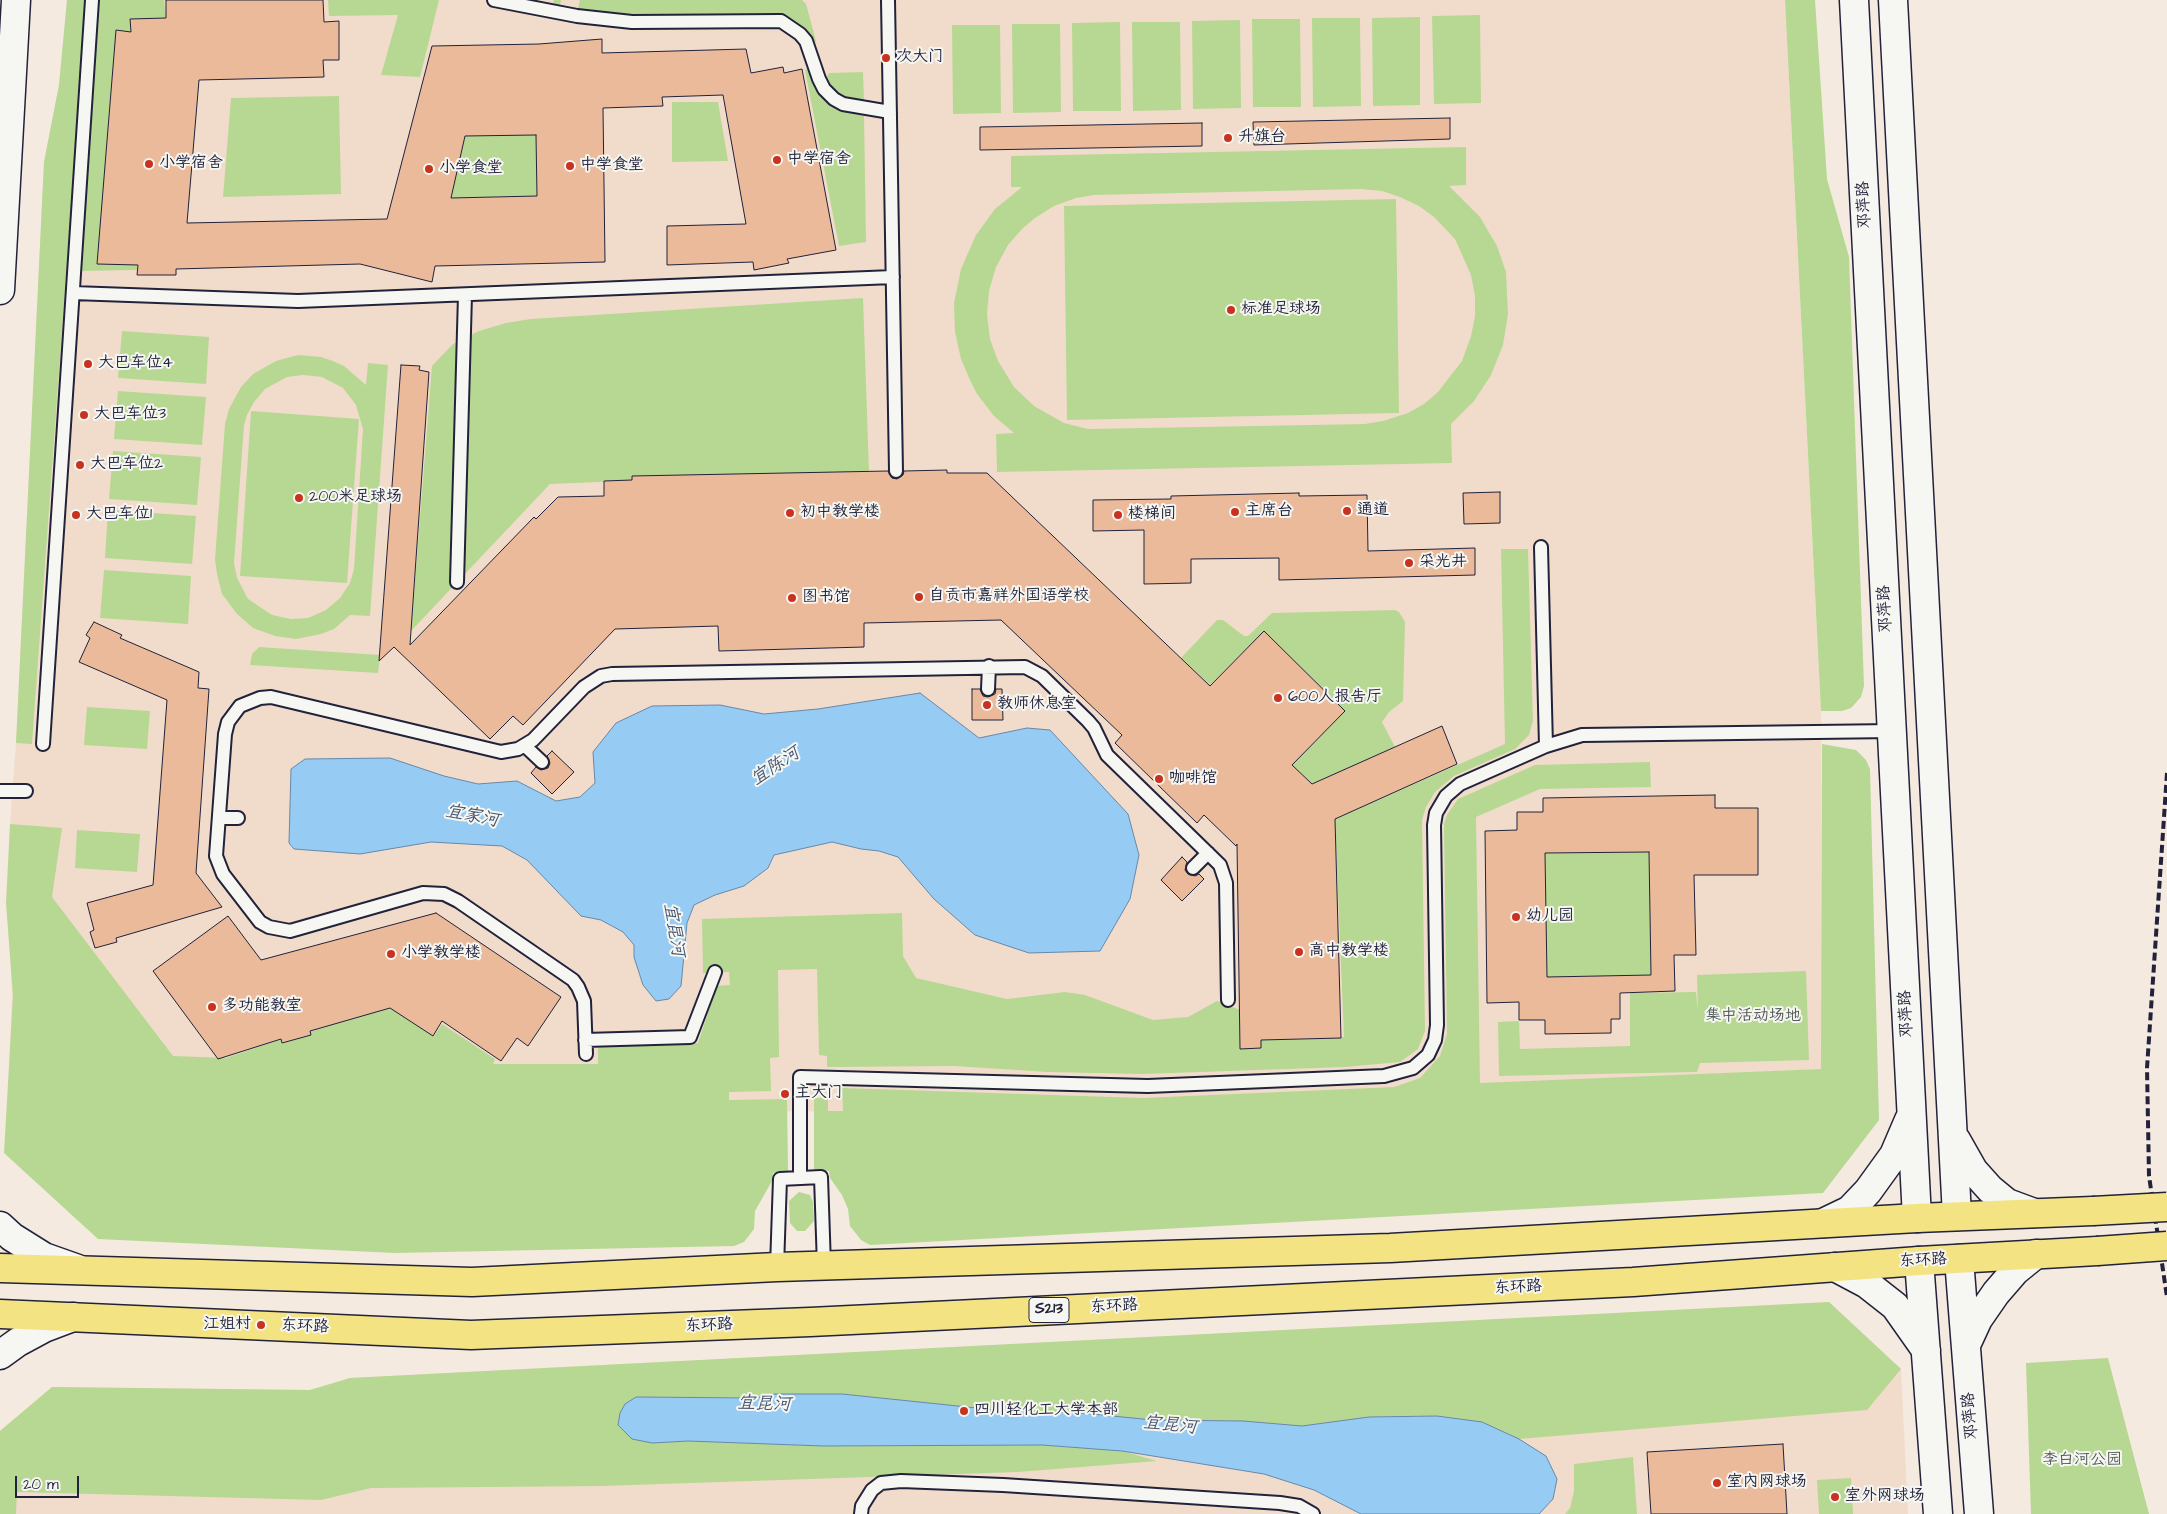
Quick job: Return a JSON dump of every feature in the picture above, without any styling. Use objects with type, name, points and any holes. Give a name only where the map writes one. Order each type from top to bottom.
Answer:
[{"type":"highway","points":[[0,1268],[472,1282],[776,1266],[1390,1248],[1917,1218],[2167,1207]]},
{"type":"highway","name":"东环路","points":[[0,1314],[470,1335],[810,1322],[1594,1284],[2167,1246]]},
{"type":"main road","points":[[0,290],[16,0]]},
{"type":"main road","name":"邓萍路","points":[[1854,0],[1917,1218]]},
{"type":"main road","points":[[1893,0],[1957,1216]]},
{"type":"main road","points":[[1823,1224],[1850,1210],[1868,1191],[1894,1155],[1912,1114]]},
{"type":"main road","points":[[1953,1135],[1973,1170],[1990,1189],[2007,1203],[2034,1214]]},
{"type":"main road","points":[[0,1226],[12,1237],[44,1257],[84,1271]]},
{"type":"main road","points":[[1966,1345],[1978,1319],[1996,1293],[2015,1271],[2036,1254]]},
{"type":"main road","name":"邓萍路","points":[[1959,1259],[1979,1514]]},
{"type":"main road","points":[[1919,1261],[1938,1514]]},
{"type":"main road","points":[[1835,1267],[1867,1284],[1894,1306],[1926,1350]]},
{"type":"main road","points":[[0,1355],[18,1342],[44,1328],[73,1317]]},
{"type":"lane","points":[[43,744],[92,0]]},
{"type":"lane","points":[[494,0],[577,16],[632,22],[781,21],[800,34],[806,41],[824,89],[834,99],[844,104],[890,112]]},
{"type":"lane","points":[[888,0],[896,471]]},
{"type":"lane","points":[[73,293],[298,301],[893,277]]},
{"type":"lane","points":[[456,582],[465,295]]},
{"type":"lane","points":[[1541,547],[1546,746]]},
{"type":"lane","points":[[988,689],[989,666]]},
{"type":"lane","points":[[586,1054],[584,1001],[573,980],[458,901],[444,894],[423,893],[290,931],[269,927],[260,922],[228,882],[216,856],[225,734],[228,722],[240,706],[260,698],[285,700],[501,752],[525,746],[533,740],[584,687],[601,676],[989,666],[1025,667],[1042,676],[1091,724],[1107,755],[1220,865],[1226,883],[1228,1000]]},
{"type":"lane","points":[[800,1178],[800,1077],[1148,1086],[1384,1076],[1413,1068],[1428,1055],[1435,1040],[1437,1026],[1434,825],[1436,813],[1446,796],[1460,784],[1546,746],[1582,735],[1893,732]]},
{"type":"lane","points":[[525,746],[542,762]]},
{"type":"lane","points":[[0,791],[26,791]]},
{"type":"lane","points":[[219,818],[238,818]]},
{"type":"lane","points":[[1194,868],[1208,852]]},
{"type":"lane","points":[[585,1040],[690,1036],[715,972]]},
{"type":"lane","points":[[776,1266],[780,1179],[821,1177],[824,1266]]},
{"type":"lane","points":[[861,1514],[862,1506],[872,1490],[881,1483],[901,1481],[1004,1485],[1280,1503],[1299,1506],[1313,1514]]},
{"type":"shaded area","name":"自贡市嘉祥外国语学校","points":[[67,0],[1785,0],[1821,711],[1822,1069],[913,1111],[470,1112],[8,1097],[12,993],[7,898],[44,162],[59,85]]},
{"type":"shaded area","name":"四川轻化工大学本部","points":[[1829,1302],[1901,1369],[1908,1514],[0,1514],[0,1431],[52,1387],[310,1390],[350,1378]]},
{"type":"green space","points":[[67,0],[86,0],[32,744],[16,743],[44,162],[59,85]]},
{"type":"green space","points":[[99,0],[164,0],[166,18],[130,19],[131,32],[116,31],[97,264],[137,265],[137,270],[78,271]]},
{"type":"green space","points":[[328,0],[439,0],[420,77],[381,75],[398,15],[329,16]]},
{"type":"green space","points":[[529,0],[553,4],[554,0],[561,0],[560,5],[578,8],[580,0],[802,0],[806,4],[816,41],[814,44],[802,27],[793,21],[783,16],[766,13],[618,15]]},
{"type":"green space","points":[[1785,0],[1815,0],[1827,179],[1849,257],[1864,686],[1861,697],[1851,708],[1842,711],[1821,711]]},
{"type":"green space","points":[[1480,15],[1481,103],[1434,104],[1432,16]]},
{"type":"green space","points":[[1420,17],[1420,105],[1373,106],[1372,18]]},
{"type":"green space","points":[[1312,18],[1360,18],[1361,106],[1313,107]]},
{"type":"green space","points":[[1252,19],[1300,19],[1301,107],[1253,107]]},
{"type":"green space","points":[[1240,20],[1241,108],[1193,109],[1192,21]]},
{"type":"green space","points":[[1120,22],[1121,111],[1073,111],[1072,23]]},
{"type":"green space","points":[[1132,22],[1180,22],[1181,110],[1133,111]]},
{"type":"green space","points":[[1012,24],[1060,24],[1061,112],[1013,113]]},
{"type":"green space","points":[[952,25],[1000,25],[1001,113],[953,114]]},
{"type":"green space","points":[[808,69],[815,88],[832,105],[843,111],[864,113],[866,242],[839,246],[805,70]]},
{"type":"green space","points":[[863,72],[864,101],[852,100],[838,94],[825,79],[829,73]]},
{"type":"green space","points":[[339,96],[341,194],[223,197],[231,98]]},
{"type":"green space","points":[[672,102],[718,102],[728,161],[672,162]]},
{"type":"green space","points":[[536,135],[537,196],[451,198],[465,136]]},
{"type":"green space","points":[[1466,147],[1466,185],[1449,186],[1480,217],[1497,246],[1506,272],[1508,314],[1503,345],[1491,375],[1474,401],[1451,424],[1452,463],[997,472],[996,434],[1014,433],[994,416],[977,394],[970,380],[961,359],[955,332],[954,303],[961,269],[976,235],[995,209],[1022,187],[1011,187],[1011,156]],"holes":[[[1361,189],[1382,191],[1419,206],[1434,217],[1455,239],[1471,275],[1475,296],[1475,316],[1471,336],[1462,361],[1438,392],[1424,404],[1408,413],[1383,421],[1365,424],[1088,429],[1064,423],[1034,406],[1014,387],[998,361],[990,339],[987,314],[989,291],[996,267],[1008,245],[1022,229],[1054,206],[1076,198],[1094,195]]]},
{"type":"green space","name":"标准足球场","points":[[1396,199],[1399,413],[1067,420],[1064,206]]},
{"type":"green space","points":[[863,298],[869,471],[550,484],[411,631],[432,366],[453,344],[479,331],[506,323],[531,319]]},
{"type":"green space","points":[[122,331],[209,337],[206,384],[118,378]]},
{"type":"green space","points":[[298,355],[321,357],[344,366],[366,385],[368,363],[388,365],[370,616],[350,615],[334,629],[321,634],[296,639],[275,636],[253,628],[237,614],[222,594],[215,559],[225,424],[229,409],[241,387],[253,374],[276,361]],"holes":[[[303,375],[322,377],[343,388],[356,405],[363,429],[354,569],[350,583],[340,598],[326,610],[308,618],[291,619],[272,615],[248,599],[237,578],[234,563],[244,425],[254,402],[265,389],[287,377]]]},
{"type":"green space","points":[[118,391],[206,397],[202,445],[114,439]]},
{"type":"green space","name":"200米足球场","points":[[251,411],[359,419],[347,583],[240,576]]},
{"type":"green space","points":[[113,451],[201,457],[197,505],[109,499]]},
{"type":"green space","points":[[108,510],[196,516],[192,564],[105,558]]},
{"type":"green space","points":[[1501,549],[1528,549],[1533,721],[1529,735],[1515,749],[1454,776],[1435,792],[1426,807],[1422,820],[1425,1031],[1418,1049],[1400,1062],[1345,1067],[1142,1074],[1048,1072],[954,1066],[827,1067],[827,1056],[819,1055],[817,969],[778,970],[779,1057],[770,1058],[771,1091],[729,1092],[729,1100],[787,1099],[788,1172],[773,1173],[772,1181],[755,1211],[754,1229],[744,1242],[734,1246],[395,1253],[98,1239],[4,1153],[13,996],[6,903],[10,824],[62,828],[52,897],[173,1056],[226,1058],[281,1039],[283,1043],[311,1035],[310,1031],[390,1008],[434,1036],[442,1024],[495,1059],[493,1064],[598,1064],[598,1045],[698,1043],[717,986],[730,985],[729,972],[703,973],[702,919],[902,913],[903,956],[916,978],[1007,999],[1065,992],[1085,995],[1153,1020],[1188,1017],[1217,1001],[1240,1010],[1240,1049],[1261,1048],[1261,1040],[1344,1037],[1335,819],[1505,744]]},
{"type":"green space","points":[[104,570],[191,576],[188,624],[100,618]]},
{"type":"green space","points":[[1395,610],[1399,612],[1405,622],[1403,701],[1389,712],[1382,722],[1395,747],[1312,784],[1292,765],[1345,711],[1264,631],[1210,685],[1181,658],[1217,620],[1223,620],[1244,636],[1248,636],[1272,613]]},
{"type":"green space","points":[[259,647],[380,655],[378,673],[250,665],[252,654]]},
{"type":"green space","points":[[87,707],[150,711],[147,749],[84,745]]},
{"type":"green space","points":[[1822,744],[1856,750],[1866,760],[1870,769],[1879,1120],[1823,1193],[870,1245],[861,1240],[850,1226],[848,1209],[842,1195],[830,1178],[829,1171],[814,1171],[814,1098],[828,1098],[828,1111],[843,1111],[842,1088],[1143,1098],[1394,1087],[1420,1078],[1440,1056],[1447,1034],[1444,824],[1447,815],[1458,799],[1535,765],[1650,762],[1651,787],[1540,789],[1476,817],[1480,1083],[1821,1069]]},
{"type":"green space","points":[[77,830],[140,834],[137,872],[75,868]]},
{"type":"green space","points":[[1650,852],[1651,975],[1547,977],[1545,853]]},
{"type":"green space","name":"集中活动场地","points":[[1806,971],[1809,1060],[1700,1063],[1697,1072],[1499,1076],[1498,1022],[1519,1021],[1520,1049],[1630,1046],[1630,993],[1696,992],[1698,1012],[1697,975]]},
{"type":"green space","points":[[799,1192],[810,1195],[813,1202],[814,1221],[805,1231],[797,1231],[790,1223],[789,1201]]},
{"type":"green space","points":[[1829,1302],[1901,1369],[1867,1410],[1519,1439],[1482,1422],[1437,1416],[1369,1417],[1302,1426],[1243,1421],[1153,1420],[904,1402],[842,1394],[775,1394],[761,1397],[636,1397],[652,1443],[688,1441],[823,1446],[1042,1445],[1122,1451],[1157,1461],[1018,1472],[603,1486],[371,1488],[321,1500],[17,1492],[16,1514],[0,1514],[0,1431],[52,1387],[310,1390],[350,1378]]},
{"type":"green space","name":"李白河公园","points":[[2108,1358],[2149,1514],[2031,1514],[2026,1363]]},
{"type":"green space","points":[[1633,1457],[1637,1514],[1565,1514],[1570,1508],[1574,1491],[1574,1464]]},
{"type":"green space","name":"室外网球场","points":[[1851,1478],[1853,1514],[1819,1514],[1817,1480]]},
{"type":"water","points":[[920,693],[979,738],[1027,728],[1050,730],[1128,814],[1139,855],[1130,899],[1100,951],[1029,953],[975,935],[934,899],[898,857],[879,851],[832,842],[774,855],[768,868],[744,886],[715,895],[694,905],[687,923],[681,986],[669,999],[656,1001],[643,985],[634,957],[634,945],[623,932],[601,920],[581,916],[527,860],[502,846],[431,842],[360,854],[294,849],[289,843],[291,769],[305,759],[390,758],[444,776],[478,784],[517,781],[556,801],[580,797],[595,783],[593,752],[616,723],[652,706],[720,705],[764,714],[818,709]]},
{"type":"water","name":"宜昆河","points":[[775,1394],[842,1394],[1006,1411],[1082,1413],[1153,1420],[1243,1421],[1302,1426],[1369,1417],[1437,1416],[1482,1422],[1519,1439],[1546,1456],[1557,1479],[1553,1499],[1539,1514],[1361,1514],[1314,1490],[1264,1474],[1122,1451],[1042,1445],[823,1446],[688,1441],[652,1443],[632,1439],[618,1425],[620,1413],[625,1404],[636,1397],[756,1398]]},
{"type":"building","points":[[166,0],[323,0],[324,22],[339,21],[339,60],[323,60],[324,77],[199,80],[187,223],[387,219],[432,46],[539,44],[602,39],[602,53],[746,49],[751,73],[783,67],[784,73],[802,69],[836,250],[787,259],[789,263],[754,270],[753,262],[667,265],[667,226],[746,224],[723,95],[662,97],[663,106],[603,108],[605,262],[435,266],[432,282],[360,264],[176,269],[176,275],[137,275],[138,265],[97,264],[116,30],[131,32],[130,19],[166,18]],"holes":[[[536,135],[537,196],[451,198],[465,136]]]},
{"type":"building","points":[[1450,118],[1450,139],[1254,145],[1253,122]]},
{"type":"building","points":[[1202,123],[1202,146],[980,150],[980,127]]},
{"type":"building","points":[[401,365],[420,366],[419,370],[429,372],[410,645],[534,517],[536,519],[558,497],[604,496],[604,481],[632,480],[632,476],[888,471],[892,478],[897,479],[903,475],[904,471],[947,470],[947,473],[987,473],[1210,686],[1264,631],[1345,711],[1292,765],[1312,784],[1442,726],[1457,764],[1335,819],[1341,1038],[1261,1040],[1261,1048],[1240,1049],[1237,844],[1236,846],[1204,815],[1197,823],[1115,743],[1122,735],[1001,620],[864,623],[864,647],[719,651],[718,626],[615,629],[523,725],[513,716],[490,739],[394,647],[379,661]]},
{"type":"building","points":[[1500,492],[1500,523],[1464,524],[1463,493]]},
{"type":"building","points":[[1299,493],[1299,496],[1367,495],[1368,551],[1475,548],[1475,575],[1279,580],[1279,558],[1191,559],[1191,583],[1144,584],[1144,530],[1093,531],[1093,500],[1171,499],[1171,496]]},
{"type":"building","points":[[94,622],[122,635],[120,638],[199,672],[198,688],[209,689],[196,873],[222,907],[116,938],[117,942],[95,948],[90,932],[94,930],[87,903],[153,885],[167,700],[79,662],[90,638],[86,635]]},
{"type":"building","name":"教师休息室","points":[[972,689],[980,689],[983,696],[988,697],[995,694],[996,689],[1002,689],[1003,720],[972,720]]},
{"type":"building","points":[[552,751],[574,772],[552,794],[531,773],[536,767],[541,770],[548,768],[550,763],[547,756]]},
{"type":"building","name":"幼儿园","points":[[1715,795],[1715,808],[1758,808],[1758,875],[1694,875],[1696,955],[1674,955],[1675,991],[1620,993],[1620,1019],[1611,1019],[1611,1033],[1545,1034],[1545,1020],[1519,1020],[1519,1002],[1487,1003],[1485,831],[1517,830],[1517,812],[1543,812],[1543,798]],"holes":[[[1649,852],[1651,975],[1547,977],[1545,853]]]},
{"type":"building","points":[[1182,857],[1187,862],[1185,870],[1188,874],[1195,876],[1199,874],[1204,879],[1182,901],[1161,880]]},
{"type":"building","points":[[436,913],[561,997],[528,1046],[517,1038],[501,1061],[442,1021],[433,1036],[390,1008],[310,1031],[311,1035],[282,1043],[281,1039],[218,1059],[153,971],[228,916],[261,960]]},
{"type":"building","name":"室内网球场","points":[[1783,1444],[1787,1514],[1651,1514],[1647,1452]]},
{"type":"railway","points":[[2167,773],[2147,1068],[2149,1176],[2167,1297]]},
{"type":"place","name":"次大门","points":[[886,58]]},
{"type":"place","name":"升旗台","points":[[1228,138]]},
{"type":"place","name":"中学宿舍","points":[[777,160]]},
{"type":"place","name":"小学宿舍","points":[[149,164]]},
{"type":"place","name":"中学食堂","points":[[570,166]]},
{"type":"place","name":"小学食堂","points":[[429,169]]},
{"type":"place","name":"标准足球场","points":[[1231,310]]},
{"type":"place","name":"大巴车位4","points":[[88,364]]},
{"type":"place","name":"大巴车位3","points":[[84,415]]},
{"type":"place","name":"大巴车位2","points":[[80,465]]},
{"type":"place","name":"200米足球场","points":[[299,498]]},
{"type":"place","name":"通道","points":[[1347,511]]},
{"type":"place","name":"主席台","points":[[1235,512]]},
{"type":"place","name":"初中教学楼","points":[[790,513]]},
{"type":"place","name":"大巴车位1","points":[[76,515]]},
{"type":"place","name":"楼梯间","points":[[1118,515]]},
{"type":"place","name":"采光井","points":[[1409,563]]},
{"type":"place","name":"自贡市嘉祥外国语学校","points":[[919,597]]},
{"type":"place","name":"图书馆","points":[[792,598]]},
{"type":"place","name":"600人报告厅","points":[[1278,698]]},
{"type":"place","name":"教师休息室","points":[[987,705]]},
{"type":"place","name":"咖啡馆","points":[[1159,779]]},
{"type":"place","name":"幼儿园","points":[[1516,917]]},
{"type":"place","name":"高中教学楼","points":[[1299,952]]},
{"type":"place","name":"小学教学楼","points":[[391,954]]},
{"type":"place","name":"多功能教室","points":[[212,1007]]},
{"type":"place","name":"主大门","points":[[785,1094]]},
{"type":"place","name":"江姐村","points":[[261,1325]]},
{"type":"place","name":"四川轻化工大学本部","points":[[964,1411]]},
{"type":"place","name":"室内网球场","points":[[1717,1483]]},
{"type":"place","name":"室外网球场","points":[[1835,1497]]},
{"type":"water label","name":"宜陈河","points":[[776,767]]},
{"type":"water label","name":"宜家河","points":[[472,817]]}]
